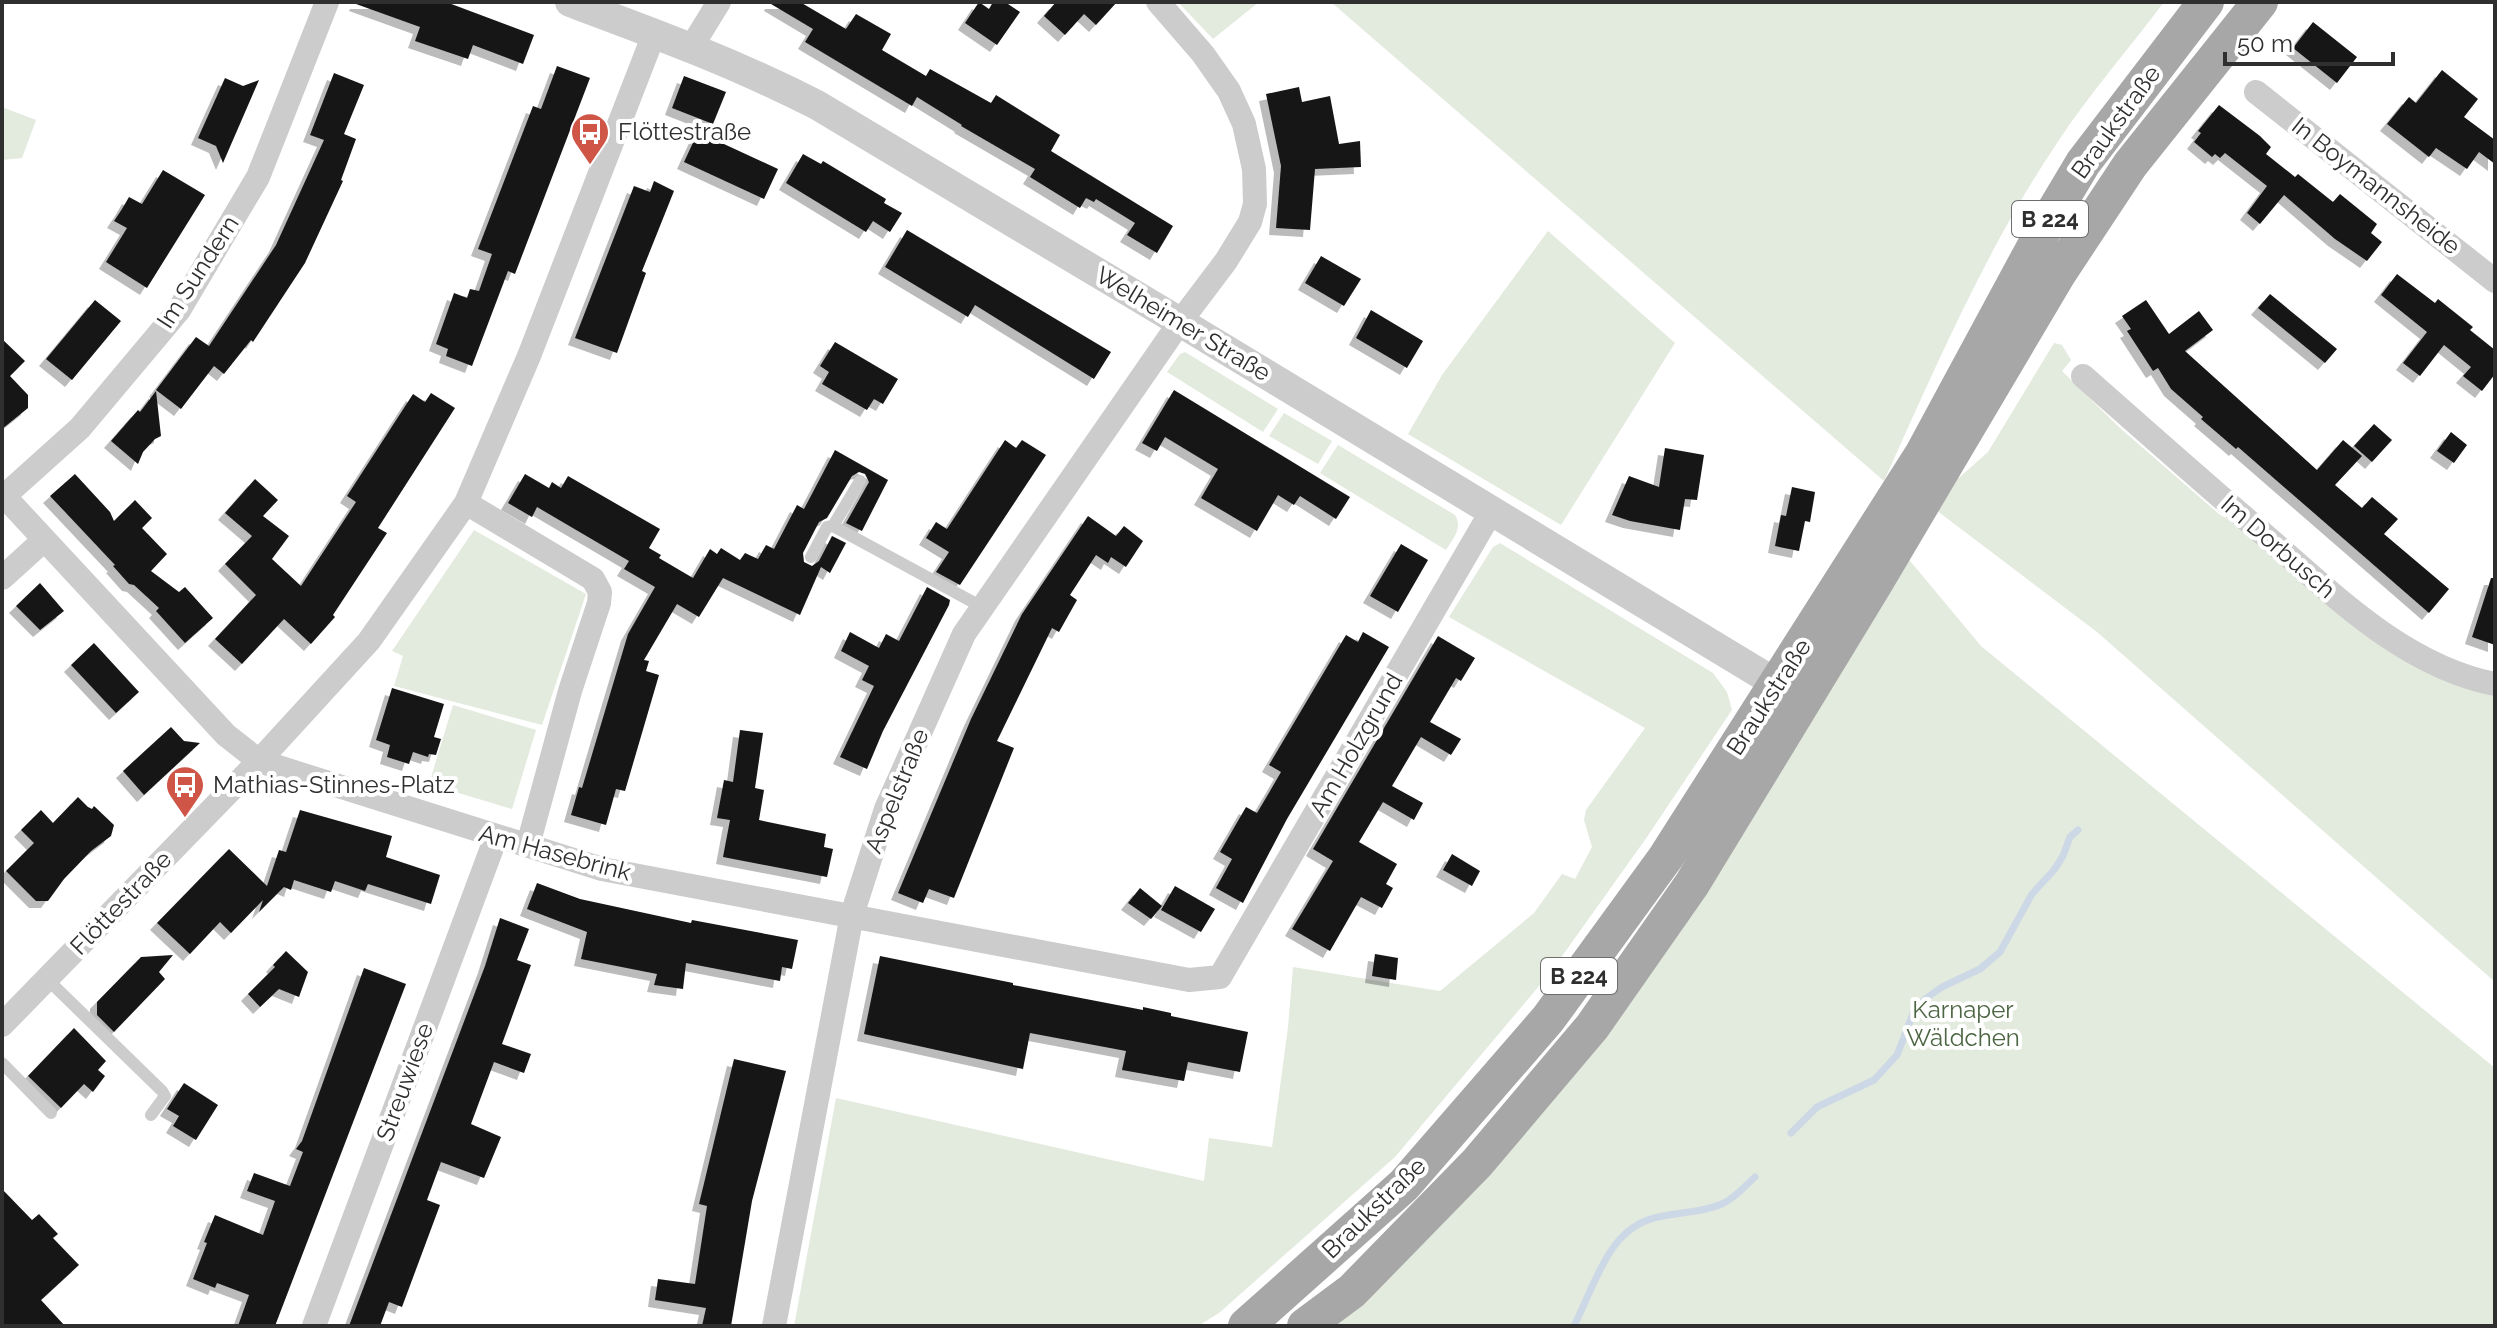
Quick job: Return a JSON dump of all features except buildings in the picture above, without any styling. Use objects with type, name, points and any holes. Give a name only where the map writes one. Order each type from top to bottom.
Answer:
[{"type":"main road","name":"Braukstraße","points":[[1246,1326],[1404,1185],[1548,1019],[1666,857],[1922,455],[2083,163],[2206,2]]},
{"type":"main road","name":"Braukstraße","points":[[1305,1326],[1352,1291],[1477,1163],[1592,1027],[1692,884],[2058,274],[2130,165],[2260,2]]},
{"type":"street","name":"Im Sundern","points":[[3,497],[80,428],[179,310],[258,177],[327,2]]},
{"type":"street","name":"Welheimer Straße","points":[[570,2],[692,46],[755,73],[817,105],[1777,684]]},
{"type":"street","points":[[692,46],[719,2]]},
{"type":"street","name":"Aspelstraße","points":[[774,1326],[852,915],[886,809],[964,634],[1180,322],[1226,261],[1250,222],[1255,204],[1254,169],[1244,124],[1229,91],[1203,54],[1158,2]]},
{"type":"street","name":"Flöttestraße","points":[[2,1025],[259,761],[369,641],[466,503],[529,356],[654,34]]},
{"type":"street","name":"In Boymannsheide","points":[[2256,92],[2495,281]]},
{"type":"street","name":"Im Dorbusch","points":[[2083,376],[2366,622],[2419,655],[2477,680],[2495,684]]},
{"type":"street","name":"Am Hasebrink","points":[[3,497],[226,735],[259,761],[602,869],[1189,980],[1220,977]]},
{"type":"street","points":[[466,503],[593,579],[600,592],[528,845]]},
{"type":"street","name":"Am Holzgrund","points":[[1220,977],[1491,512]]},
{"type":"street","points":[[2,578],[44,540]]},
{"type":"street","name":"Streuwiese","points":[[314,1326],[496,837]]},
{"type":"lane","points":[[833,526],[860,481]]},
{"type":"lane","points":[[811,557],[827,527],[833,526],[982,607]]},
{"type":"lane","points":[[47,979],[162,1091],[165,1096],[151,1115]]},
{"type":"lane","points":[[2,1063],[51,1113]]},
{"type":"green space","points":[[1178,2],[1259,2],[1213,39]]},
{"type":"green space","points":[[1331,2],[2164,2],[2082,107],[2007,224],[1963,309],[1884,481]]},
{"type":"green space","points":[[2,107],[36,120],[22,158],[2,160]]},
{"type":"green space","points":[[1548,231],[1675,343],[1561,525],[1408,434],[1442,375]]},
{"type":"green space","points":[[2054,343],[2062,345],[2071,360],[2062,371],[2120,428],[2219,514],[2239,526],[2384,648],[2407,662],[2495,695],[2495,982],[2097,632],[1936,510],[1953,483],[1988,452]]},
{"type":"green space","points":[[1185,352],[1278,409],[1263,432],[1167,372]]},
{"type":"green space","points":[[1284,413],[1332,441],[1318,464],[1269,436]]},
{"type":"green space","points":[[1338,445],[1455,515],[1458,529],[1446,550],[1320,473]]},
{"type":"green space","points":[[474,530],[586,594],[542,725],[394,686],[403,656],[392,651]]},
{"type":"green space","points":[[1500,543],[1713,673],[1727,692],[1732,710],[1550,973],[1395,1157],[1219,1313],[1198,1326],[794,1326],[836,1098],[1204,1181],[1209,1138],[1272,1147],[1293,967],[1440,991],[1534,913],[1562,874],[1575,879],[1592,847],[1584,820],[1586,810],[1645,728],[1449,617],[1493,547]]},
{"type":"green space","name":"Karnaper Wäldchen","points":[[1896,544],[1981,646],[2495,1068],[2495,1326],[1309,1326],[1590,1034]]},
{"type":"green space","points":[[453,705],[536,730],[512,809],[429,784]]},
{"type":"waterway","points":[[1791,1133],[1817,1107],[1874,1080],[1897,1055],[1914,1011],[1925,999],[1980,969],[2000,952],[2032,894],[2054,870],[2070,837],[2078,830]]},
{"type":"waterway","points":[[1574,1326],[1607,1258],[1631,1229],[1656,1217],[1722,1204],[1755,1177]]},
{"type":"place","name":"Flöttestraße","points":[[590,166]]},
{"type":"place","name":"Mathias-Stinnes-Platz","points":[[185,819]]}]
